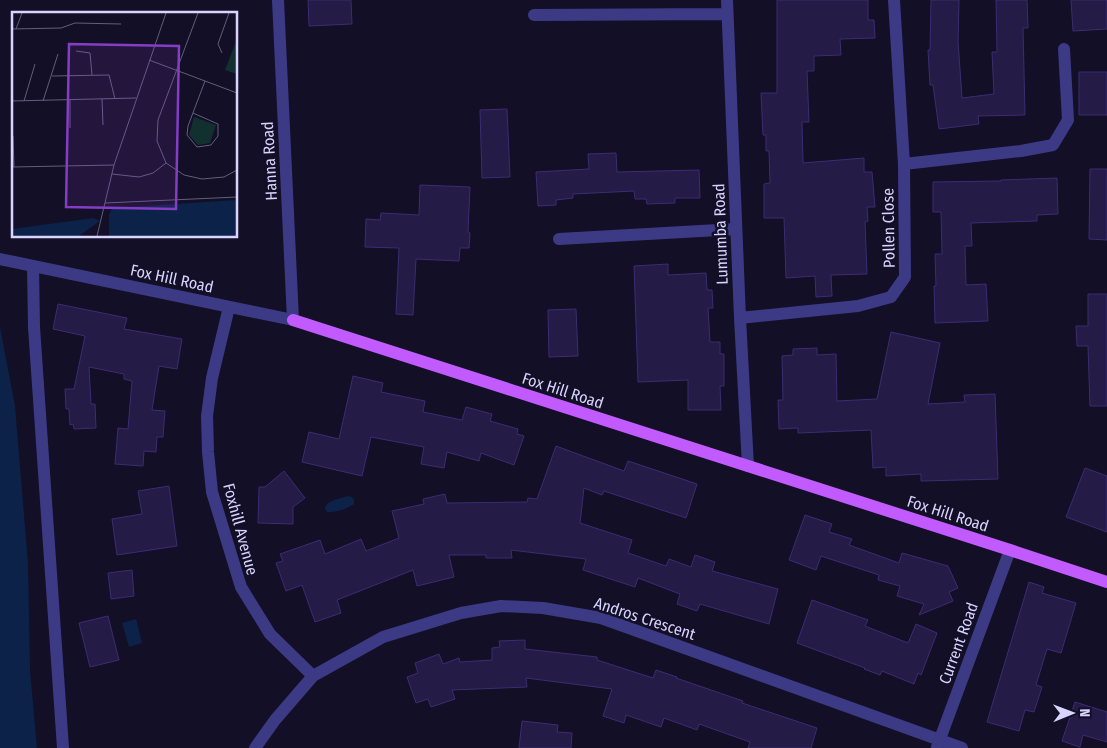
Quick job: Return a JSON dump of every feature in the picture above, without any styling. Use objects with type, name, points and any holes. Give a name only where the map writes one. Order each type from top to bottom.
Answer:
[{"type":"main road","name":"Fox Hill Road","points":[[292,320],[1107,582]]},
{"type":"street","name":"Hanna Road","points":[[278,0],[292,320]]},
{"type":"street","name":"Lumumba Road","points":[[727,0],[748,466]]},
{"type":"street","name":"Pollen Close","points":[[740,318],[858,306],[891,297],[905,277],[904,164],[894,0]]},
{"type":"street","points":[[534,15],[727,14]]},
{"type":"street","points":[[904,164],[1021,151],[1053,145],[1068,120],[1064,49]]},
{"type":"street","points":[[558,239],[736,229]]},
{"type":"street","name":"Fox Hill Road","points":[[0,259],[292,320]]},
{"type":"street","points":[[33,266],[34,327],[63,748]]},
{"type":"street","name":"Foxhill Avenue","points":[[228,307],[212,378],[207,416],[212,492],[240,587],[270,634],[313,676]]},
{"type":"street","name":"Current Road","points":[[938,744],[1010,550]]},
{"type":"street","name":"Andros Crescent","points":[[254,748],[275,720],[313,676],[383,637],[461,612],[501,606],[543,608],[601,618],[938,744],[962,748]]},
{"type":"water","points":[[0,327],[15,406],[28,563],[30,670],[37,748],[0,748]]},
{"type":"water","points":[[348,496],[354,500],[354,504],[351,506],[334,512],[327,512],[325,509],[331,502]]},
{"type":"water","points":[[136,619],[142,643],[129,647],[122,623]]},
{"type":"building","points":[[308,0],[351,0],[352,24],[309,26]]},
{"type":"building","points":[[777,0],[868,0],[868,20],[874,20],[875,38],[840,39],[841,55],[814,56],[814,71],[807,71],[809,122],[802,122],[803,163],[864,158],[864,172],[872,172],[875,207],[867,207],[868,221],[865,222],[867,274],[831,275],[832,296],[816,297],[815,276],[786,278],[784,218],[764,218],[764,184],[770,183],[769,151],[766,151],[766,135],[763,135],[761,93],[777,93]]},
{"type":"building","points":[[931,0],[959,0],[958,41],[962,98],[994,94],[992,52],[997,52],[996,0],[1027,0],[1028,28],[1023,28],[1025,115],[978,116],[979,124],[939,129],[933,85],[930,85],[928,50],[930,50]]},
{"type":"building","points":[[1071,0],[1107,0],[1107,29],[1073,31]]},
{"type":"building","points":[[1079,72],[1107,72],[1107,115],[1079,115]]},
{"type":"building","points":[[507,109],[510,177],[482,178],[480,110]]},
{"type":"building","points":[[616,153],[617,172],[699,170],[700,198],[675,198],[675,203],[647,204],[646,199],[635,199],[634,191],[573,194],[573,198],[556,200],[556,205],[538,206],[536,172],[589,169],[588,154]]},
{"type":"building","points":[[1090,169],[1107,169],[1107,240],[1089,239]]},
{"type":"building","points":[[1057,178],[1058,214],[1037,215],[1037,221],[971,223],[972,246],[965,246],[966,285],[986,284],[988,321],[935,323],[935,254],[942,254],[941,212],[933,212],[933,182]]},
{"type":"building","points":[[420,185],[470,187],[469,248],[460,248],[459,261],[416,259],[413,315],[396,314],[399,248],[365,247],[366,219],[380,220],[381,213],[419,215]]},
{"type":"building","points":[[668,264],[668,275],[706,273],[707,290],[712,290],[713,308],[708,308],[710,342],[720,342],[720,354],[724,354],[724,386],[720,386],[721,410],[688,410],[688,380],[638,382],[634,266]]},
{"type":"building","points":[[1088,294],[1107,294],[1107,406],[1090,406],[1088,346],[1077,346],[1076,326],[1088,326]]},
{"type":"building","points":[[58,304],[127,318],[124,329],[182,339],[177,369],[159,366],[152,410],[165,411],[163,437],[157,437],[156,452],[144,451],[143,466],[115,464],[118,428],[128,429],[132,381],[124,379],[124,374],[89,367],[91,404],[95,404],[96,428],[74,429],[73,424],[70,425],[69,409],[66,409],[65,389],[74,389],[85,336],[53,329]]},
{"type":"building","points":[[576,309],[578,356],[549,357],[548,310]]},
{"type":"building","points":[[891,332],[940,343],[928,404],[965,402],[964,395],[995,394],[998,479],[921,481],[921,474],[886,476],[886,467],[873,468],[871,430],[798,433],[798,428],[779,429],[778,400],[783,400],[782,356],[793,355],[793,349],[817,348],[817,355],[836,354],[837,401],[877,399]]},
{"type":"building","points":[[353,376],[383,383],[381,392],[425,401],[423,412],[462,420],[466,407],[492,414],[490,421],[518,429],[517,434],[524,436],[514,465],[481,453],[479,461],[447,452],[444,468],[421,464],[424,447],[371,437],[362,476],[302,462],[309,432],[339,439]]},
{"type":"building","points":[[556,446],[624,471],[628,461],[697,484],[686,518],[604,491],[602,495],[584,488],[580,523],[632,540],[628,553],[666,566],[669,559],[691,567],[695,555],[715,562],[712,571],[778,589],[769,624],[700,604],[697,611],[677,604],[680,594],[638,578],[635,587],[583,570],[586,559],[511,550],[512,558],[486,558],[486,555],[449,555],[454,577],[417,586],[413,570],[337,600],[341,613],[315,622],[302,585],[286,591],[276,563],[283,561],[280,554],[320,540],[325,554],[361,539],[366,551],[399,538],[392,511],[424,504],[423,499],[445,494],[447,503],[527,502],[528,498],[537,499]]},
{"type":"building","points":[[1085,468],[1107,476],[1107,532],[1066,517]]},
{"type":"building","points":[[284,471],[305,498],[293,507],[293,524],[258,523],[259,487],[265,487]]},
{"type":"building","points":[[169,486],[177,546],[117,555],[112,519],[142,514],[138,491]]},
{"type":"building","points":[[805,515],[832,524],[829,532],[852,539],[849,545],[899,563],[902,553],[948,566],[958,588],[949,592],[953,601],[919,615],[924,604],[897,596],[900,586],[878,580],[879,575],[821,556],[816,570],[789,560]]},
{"type":"building","points":[[132,570],[134,596],[111,599],[108,573]]},
{"type":"building","points":[[1029,582],[1044,587],[1042,593],[1076,603],[1061,653],[1047,649],[1036,685],[1042,687],[1034,712],[1025,710],[1019,731],[987,722]]},
{"type":"building","points":[[812,600],[868,620],[865,626],[908,643],[916,624],[937,633],[921,675],[918,673],[914,684],[882,671],[880,675],[797,643]]},
{"type":"building","points":[[108,616],[119,660],[90,667],[79,623]]},
{"type":"building","points":[[525,640],[525,649],[597,657],[597,660],[653,678],[656,670],[743,701],[742,703],[817,728],[811,748],[748,748],[750,742],[699,724],[697,730],[664,718],[661,727],[626,715],[624,723],[603,716],[612,689],[526,678],[527,687],[452,690],[455,699],[431,707],[428,699],[416,703],[407,677],[418,673],[415,663],[439,654],[443,664],[459,658],[460,662],[492,660],[492,648],[500,647],[499,641]]},
{"type":"building","points":[[1075,702],[1107,712],[1107,742],[1083,735],[1080,747],[1062,741]]},
{"type":"building","points":[[522,721],[558,725],[557,732],[572,733],[571,748],[519,748]]}]
